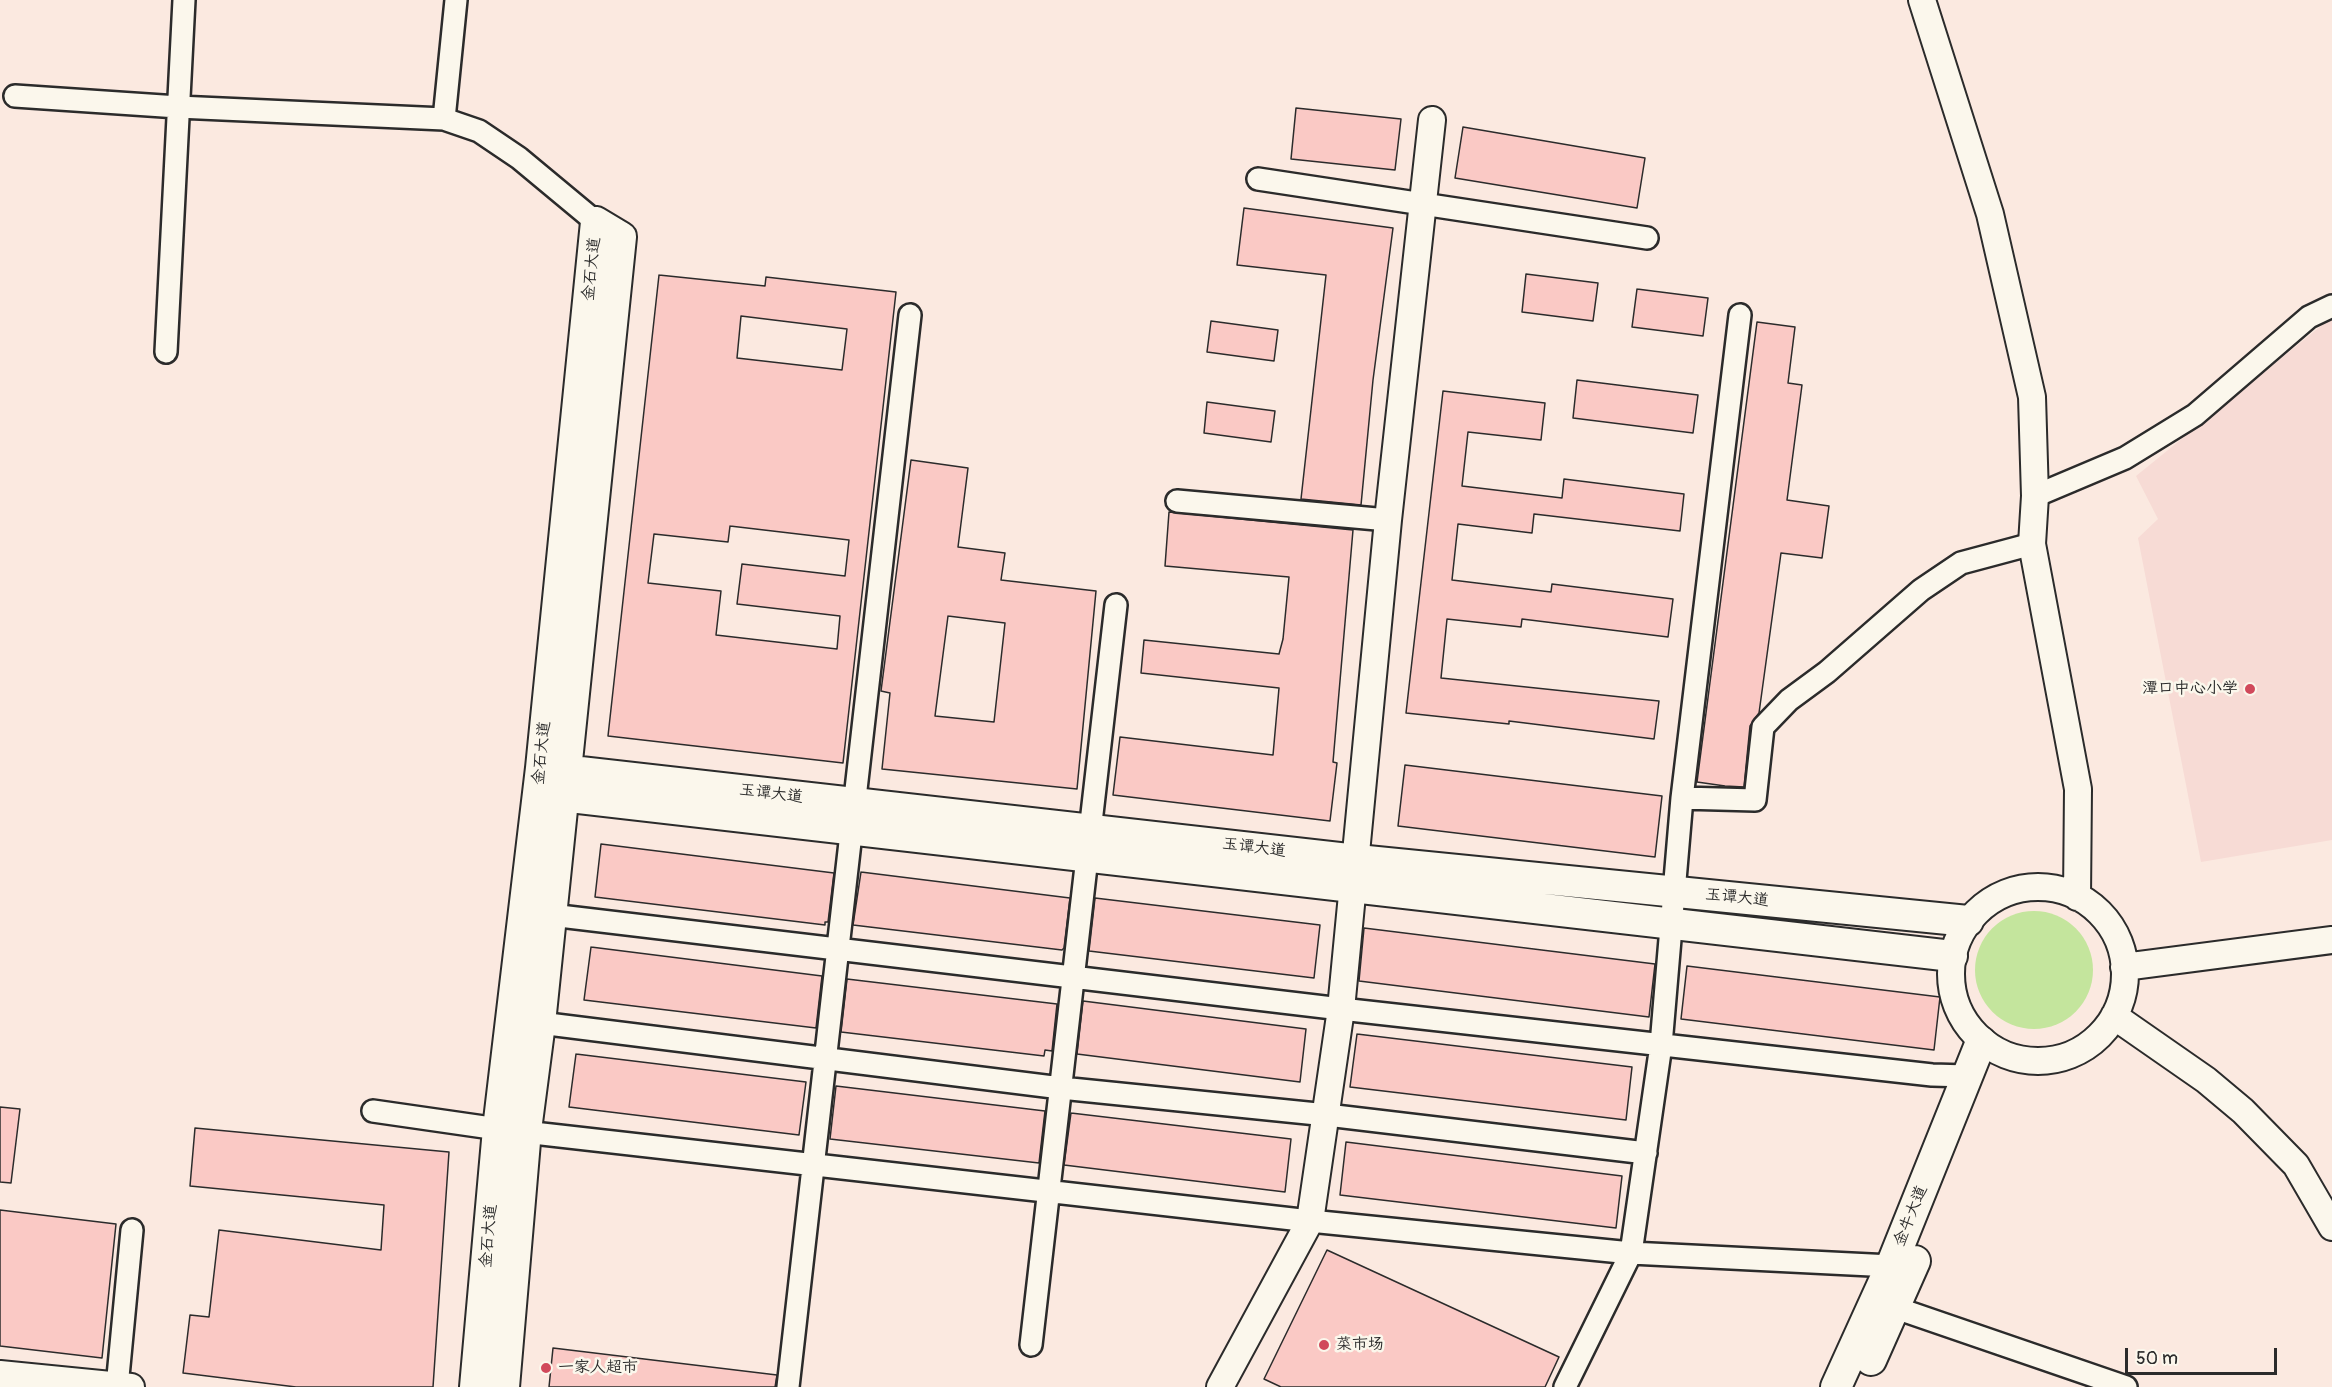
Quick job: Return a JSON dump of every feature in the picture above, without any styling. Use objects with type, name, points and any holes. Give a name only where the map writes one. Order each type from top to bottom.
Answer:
[{"type":"main road","name":"金石大道","points":[[475,1387],[512,1130],[552,781],[621,237],[596,222]]},
{"type":"main road","name":"金石大道","points":[[504,1387],[512,1130],[540,1023],[552,915],[552,781]]},
{"type":"main road","name":"玉谭大道","points":[[552,781],[1356,874],[1671,925],[1952,956]]},
{"type":"main road","name":"玉谭大道","points":[[1356,874],[1673,892],[1968,921]]},
{"type":"main road","name":"金牛大道","points":[[1836,1387],[1891,1266],[1967,1076],[1990,1047]]},
{"type":"main road","name":"金牛大道","points":[[1858,1387],[1896,1308],[1990,1047]]},
{"type":"street","points":[[166,352],[184,0]]},
{"type":"street","points":[[444,119],[456,0]]},
{"type":"street","points":[[1922,0],[1990,213],[2030,386],[2035,496],[2032,544],[2078,789],[2077,897]]},
{"type":"street","points":[[15,96],[178,107],[444,119],[479,130],[519,158],[596,222]]},
{"type":"street","points":[[1220,1387],[1310,1221],[1327,1115],[1356,874],[1388,520],[1432,120]]},
{"type":"street","points":[[1258,179],[1647,238]]},
{"type":"street","points":[[2035,496],[2125,458],[2195,415],[2309,317],[2332,306]]},
{"type":"street","points":[[788,1387],[910,315]]},
{"type":"street","points":[[1566,1387],[1631,1253],[1661,1045],[1682,798],[1740,315]]},
{"type":"street","points":[[1177,501],[1388,520]]},
{"type":"street","points":[[1682,798],[1755,800],[1763,727],[1789,700],[1827,672],[1920,590],[1961,563],[2032,544]]},
{"type":"street","points":[[1031,1345],[1116,605]]},
{"type":"street","points":[[2044,887],[2077,897],[2092,906],[2109,926],[2121,950],[2124,967],[2123,993],[2114,1016],[2095,1040],[2069,1055],[2039,1061],[2024,1060],[1990,1047],[1962,1016],[1954,997],[1950,977],[1952,956],[1968,921],[1980,908],[2009,891],[2044,887]]},
{"type":"street","points":[[552,915],[1341,1009],[1920,1074],[1967,1076]]},
{"type":"street","points":[[2124,967],[2332,940]]},
{"type":"street","points":[[2114,1016],[2206,1080],[2243,1111],[2296,1165],[2332,1227]]},
{"type":"street","points":[[540,1023],[1061,1088],[1327,1115],[1646,1153]]},
{"type":"street","points":[[373,1111],[512,1130],[1310,1221],[1631,1253],[1891,1266]]},
{"type":"street","points":[[0,1374],[122,1387],[132,1230]]},
{"type":"street","points":[[1896,1308],[2126,1387]]},
{"type":"shaded area","name":"潭口中心小学","points":[[2332,317],[2332,840],[2201,862],[2138,538],[2158,519],[2136,476]]},
{"type":"green space","points":[[2034,911],[2057,915],[2076,928],[2089,947],[2093,970],[2089,993],[2076,1012],[2057,1025],[2034,1029],[2011,1025],[1992,1012],[1979,993],[1975,970],[1979,947],[1992,928],[2011,915]]},
{"type":"building","points":[[1296,108],[1401,119],[1395,170],[1291,159]]},
{"type":"building","points":[[1463,127],[1645,158],[1637,208],[1455,178]]},
{"type":"building","points":[[1244,208],[1393,228],[1373,380],[1361,505],[1301,499],[1326,275],[1237,265]]},
{"type":"building","points":[[1526,274],[1598,283],[1593,321],[1522,312]]},
{"type":"building","points":[[659,275],[765,286],[766,277],[896,292],[843,763],[608,736]],"holes":[[[741,316],[847,329],[842,370],[737,358]],[[730,526],[849,540],[845,576],[742,564],[737,604],[840,616],[837,649],[716,635],[721,591],[648,583],[654,534],[728,542]]]},
{"type":"building","points":[[1637,289],[1708,298],[1703,336],[1632,327]]},
{"type":"building","points":[[1211,321],[1278,330],[1274,361],[1207,352]]},
{"type":"building","points":[[1757,322],[1795,327],[1788,383],[1802,385],[1787,500],[1829,506],[1822,558],[1781,553],[1759,713],[1750,726],[1744,787],[1697,782]]},
{"type":"building","points":[[1577,380],[1698,395],[1693,433],[1573,418]]},
{"type":"building","points":[[1443,391],[1545,403],[1541,440],[1468,432],[1462,486],[1562,498],[1564,479],[1684,494],[1680,531],[1534,514],[1532,533],[1458,524],[1452,580],[1551,592],[1552,584],[1673,599],[1668,637],[1522,619],[1521,627],[1447,619],[1441,678],[1659,701],[1654,739],[1509,721],[1509,724],[1406,713]]},
{"type":"building","points":[[1207,402],[1275,411],[1271,442],[1204,433]]},
{"type":"building","points":[[911,460],[968,468],[958,547],[1005,553],[1001,580],[1096,591],[1077,789],[882,769],[890,693],[881,691]],"holes":[[[948,616],[1005,623],[994,722],[935,716]]]},
{"type":"building","points":[[1169,512],[1353,530],[1333,762],[1337,763],[1330,821],[1113,795],[1120,737],[1273,755],[1279,688],[1141,673],[1144,640],[1279,654],[1283,639],[1289,577],[1165,566]]},
{"type":"building","points":[[1405,765],[1662,796],[1655,857],[1398,826]]},
{"type":"building","points":[[601,844],[834,873],[828,922],[825,922],[825,925],[595,897]]},
{"type":"building","points":[[861,872],[1070,898],[1064,948],[1062,950],[853,925]]},
{"type":"building","points":[[1095,898],[1320,925],[1314,978],[1089,951]]},
{"type":"building","points":[[1364,928],[1655,964],[1649,1017],[1359,981]]},
{"type":"building","points":[[591,947],[822,976],[816,1028],[584,1000]]},
{"type":"building","points":[[1687,966],[1940,997],[1934,1050],[1681,1019]]},
{"type":"building","points":[[847,979],[1057,1004],[1052,1051],[1045,1050],[1044,1056],[841,1032]]},
{"type":"building","points":[[1083,1001],[1306,1029],[1300,1082],[1077,1054]]},
{"type":"building","points":[[1357,1034],[1632,1067],[1626,1120],[1350,1087]]},
{"type":"building","points":[[576,1054],[806,1082],[799,1135],[569,1107]]},
{"type":"building","points":[[836,1086],[1045,1111],[1039,1163],[830,1139]]},
{"type":"building","points":[[0,1107],[20,1109],[11,1183],[0,1182]]},
{"type":"building","points":[[1071,1113],[1291,1139],[1285,1192],[1064,1165]]},
{"type":"building","points":[[195,1128],[449,1152],[433,1387],[296,1387],[183,1373],[190,1315],[209,1317],[219,1230],[381,1250],[384,1205],[190,1186]]},
{"type":"building","points":[[1346,1142],[1622,1176],[1616,1228],[1340,1195]]},
{"type":"building","points":[[0,1210],[116,1224],[102,1358],[0,1346]]},
{"type":"building","points":[[1327,1250],[1559,1357],[1545,1387],[1281,1387],[1264,1379]]},
{"type":"building","points":[[553,1348],[777,1375],[775,1387],[549,1387]]},
{"type":"place","name":"潭口中心小学","points":[[2250,689]]},
{"type":"place","name":"菜市场","points":[[1324,1345]]},
{"type":"place","name":"一家人超市","points":[[546,1368]]}]
